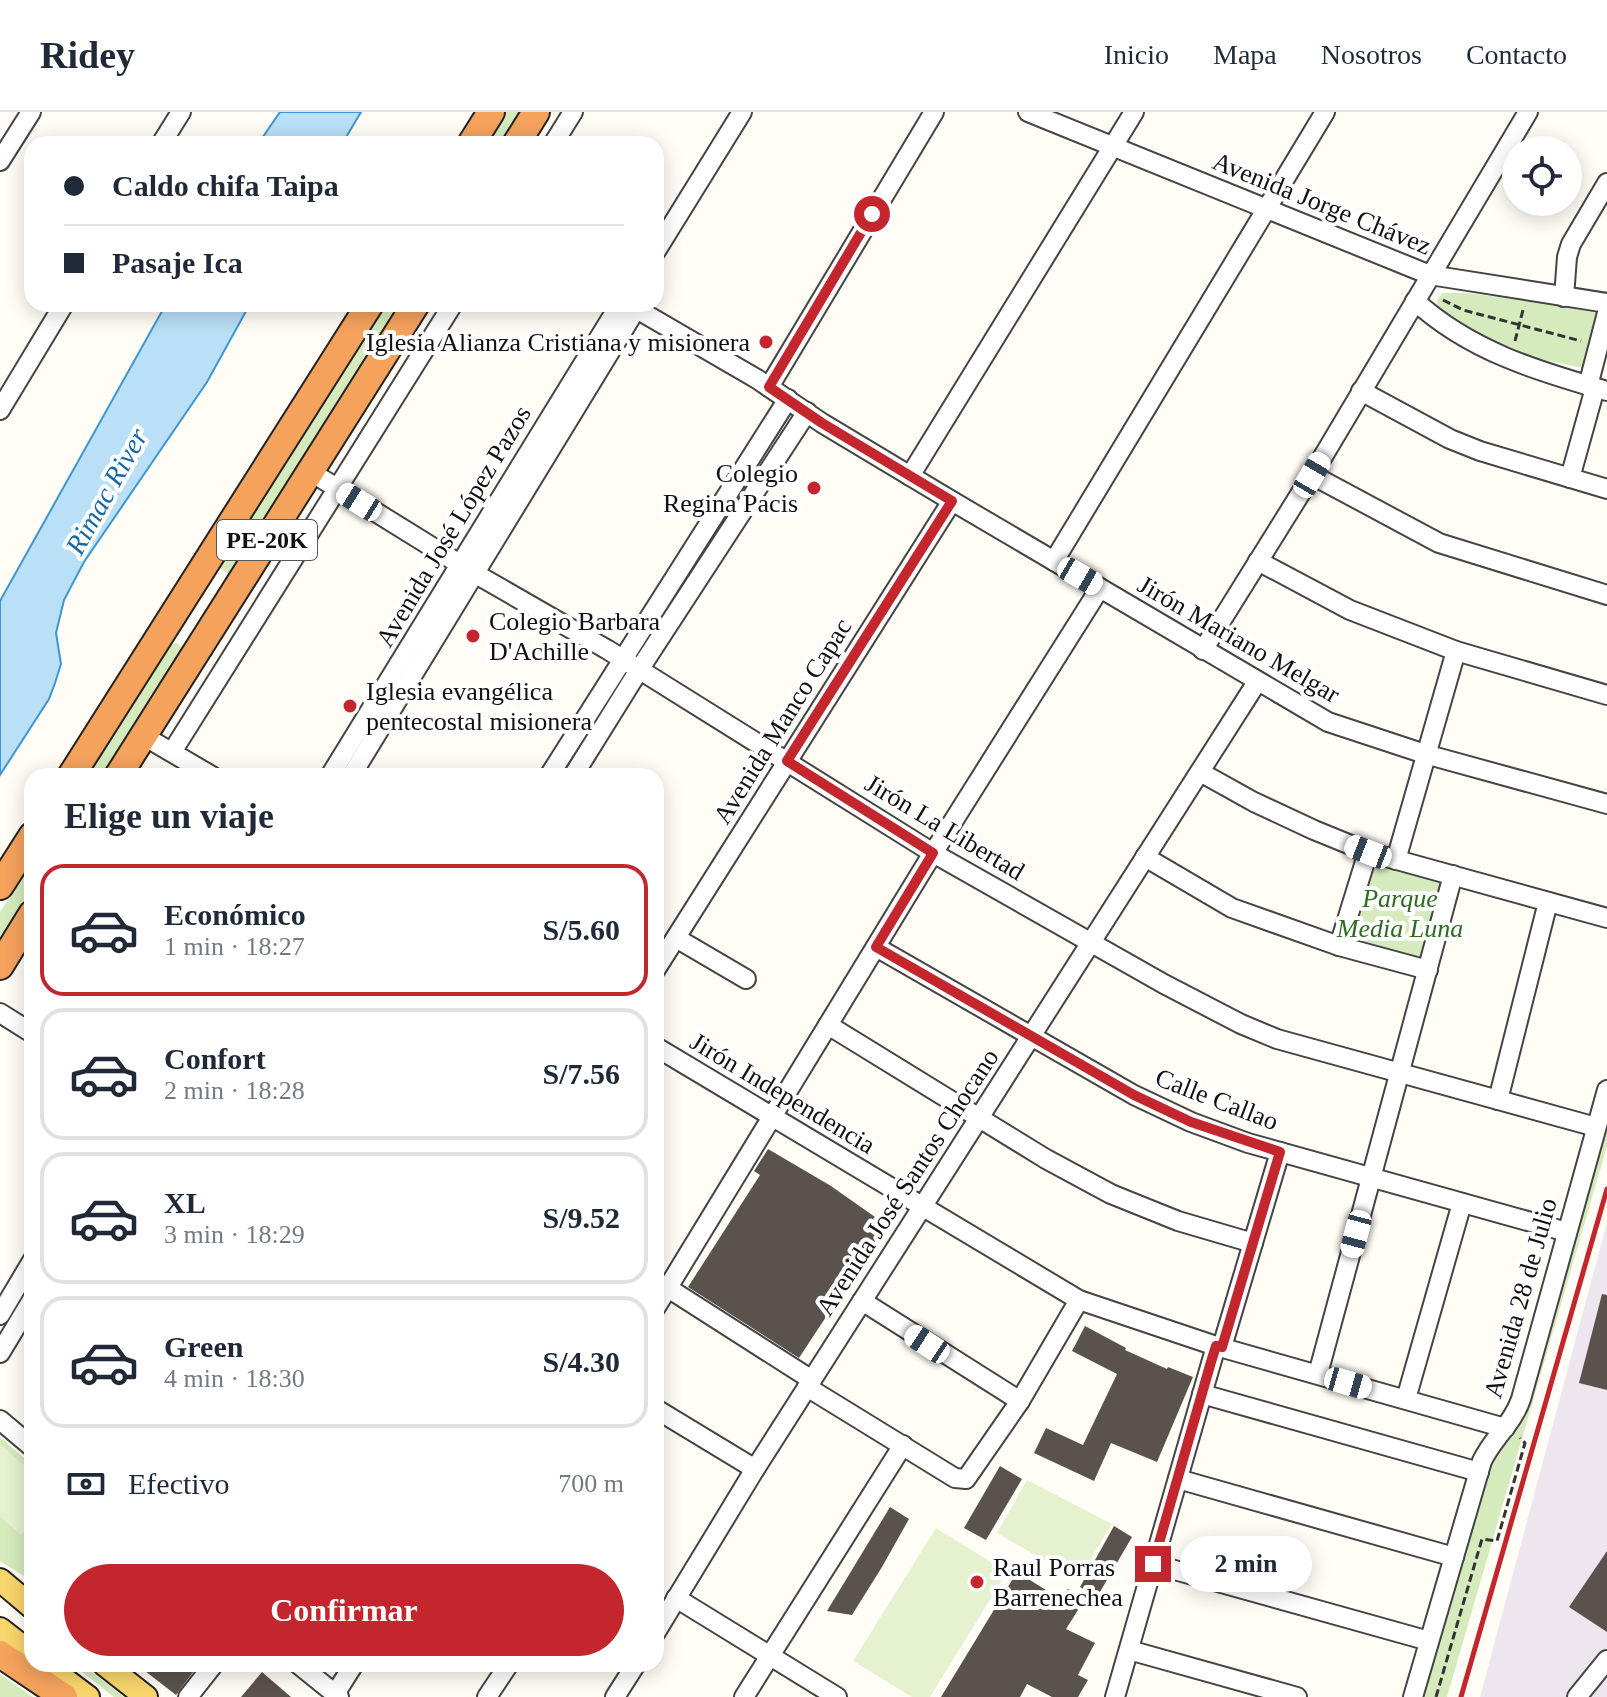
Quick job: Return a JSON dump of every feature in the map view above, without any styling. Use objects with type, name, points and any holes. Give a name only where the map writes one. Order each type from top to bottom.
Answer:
[{"type":"highway","points":[[476,136],[491,112]]},
{"type":"highway","points":[[521,136],[536,112]]},
{"type":"highway","name":"PE-20K","points":[[76,768],[365,312]]},
{"type":"highway","name":"PE-20K","points":[[123,768],[411,312]]},
{"type":"highway","points":[[196,579],[230,598]]},
{"type":"highway","points":[[0,886],[24,848]]},
{"type":"highway","points":[[0,966],[24,927]]},
{"type":"highway","points":[[0,1654],[24,1670]]},
{"type":"highway","points":[[27,1672],[64,1697]]},
{"type":"main road","points":[[0,1580],[24,1599]]},
{"type":"main road","points":[[0,1629],[24,1648]]},
{"type":"main road","points":[[55,1672],[88,1697]]},
{"type":"main road","points":[[114,1672],[146,1697]]},
{"type":"street","points":[[0,161],[31,112]]},
{"type":"street","points":[[166,136],[181,112]]},
{"type":"street","points":[[558,136],[573,112]]},
{"type":"street","points":[[664,238],[742,112]]},
{"type":"street","points":[[769,387],[934,112]]},
{"type":"street","name":"Avenida Jorge Chávez","points":[[1028,112],[1265,210],[1422,288],[1467,282],[1607,303]]},
{"type":"street","points":[[910,476],[1134,112]]},
{"type":"street","points":[[1054,561],[1325,112]]},
{"type":"street","points":[[1203,650],[1312,475],[1528,112]]},
{"type":"street","points":[[1564,297],[1571,244],[1607,183]]},
{"type":"street","points":[[1422,288],[1447,328],[1483,349],[1510,361],[1597,388]]},
{"type":"street","points":[[0,410],[59,312]]},
{"type":"street","points":[[172,752],[448,312]]},
{"type":"street","name":"Avenida José López Pazos","points":[[335,768],[467,569],[624,312]]},
{"type":"street","name":"Jirón Mariano Melgar","points":[[638,312],[1328,722],[1425,754],[1607,804]]},
{"type":"street","points":[[1570,478],[1597,388],[1598,346],[1607,313]]},
{"type":"street","points":[[1361,391],[1450,439],[1480,451],[1607,489]]},
{"type":"street","points":[[554,768],[788,399]]},
{"type":"street","points":[[578,768],[807,412]]},
{"type":"street","name":"Jirón La Libertad","points":[[311,472],[467,569],[622,659],[933,853],[1241,1024],[1277,1039],[1596,1127]]},
{"type":"street","points":[[1312,475],[1439,543],[1607,595]]},
{"type":"street","name":"Avenida Manco Capac","points":[[664,957],[952,501]]},
{"type":"street","points":[[1258,561],[1350,610],[1456,651],[1607,695]]},
{"type":"street","name":"Avenida José López Pazos","points":[[355,768],[467,569]]},
{"type":"street","points":[[664,1294],[933,853],[1100,588]]},
{"type":"street","points":[[1396,860],[1456,651]]},
{"type":"street","name":"Avenida José Santos Chocano","points":[[664,1618],[755,1469],[1257,682]]},
{"type":"street","points":[[142,735],[199,768]]},
{"type":"street","points":[[1200,772],[1266,808],[1368,852],[1607,918]]},
{"type":"street","points":[[1339,946],[1368,852]]},
{"type":"street","points":[[1145,857],[1232,908],[1339,946],[1428,970]]},
{"type":"street","points":[[1318,1374],[1453,875]]},
{"type":"street","points":[[1498,1100],[1548,902]]},
{"type":"street","points":[[676,938],[746,979]]},
{"type":"street","name":"Calle Callao","points":[[876,947],[1134,1095],[1191,1122],[1280,1152],[1567,1232]]},
{"type":"street","points":[[0,1013],[24,1028]]},
{"type":"street","points":[[828,1025],[979,1119],[1111,1194],[1178,1221],[1253,1243]]},
{"type":"street","name":"Jirón Independencia","points":[[664,1052],[1079,1300],[1219,1346],[1509,1430]]},
{"type":"street","name":"Avenida 28 de Julio","points":[[1413,1697],[1479,1472],[1487,1451],[1509,1430],[1521,1399],[1607,1090]]},
{"type":"street","points":[[1115,1697],[1202,1394],[1280,1152]]},
{"type":"street","points":[[1406,1399],[1462,1203]]},
{"type":"street","points":[[0,1315],[24,1274]]},
{"type":"street","points":[[668,1288],[903,1445],[955,1478],[966,1479],[1020,1401],[1079,1300]]},
{"type":"street","points":[[862,1301],[1020,1401]]},
{"type":"street","points":[[0,1353],[24,1313]]},
{"type":"street","points":[[1202,1394],[1479,1472]]},
{"type":"street","points":[[0,1420],[24,1440]]},
{"type":"street","points":[[664,1420],[755,1469]]},
{"type":"street","points":[[744,1697],[903,1445]]},
{"type":"street","points":[[1178,1479],[1454,1557]]},
{"type":"street","points":[[1153,1564],[1429,1641]]},
{"type":"street","points":[[676,1598],[837,1697]]},
{"type":"street","points":[[1129,1650],[1297,1697]]},
{"type":"street","points":[[1577,1697],[1607,1660]]},
{"type":"street","points":[[188,1697],[208,1672]]},
{"type":"street","points":[[308,1672],[337,1695],[350,1672]]},
{"type":"street","points":[[487,1697],[499,1672]]},
{"type":"street","points":[[615,1697],[631,1672]]},
{"type":"path","points":[[1447,328],[1463,310],[1467,282]]},
{"type":"path","points":[[1422,288],[1463,310],[1598,346]]},
{"type":"path","points":[[1510,361],[1528,291]]},
{"type":"path","points":[[1436,1697],[1482,1539],[1497,1541],[1525,1443],[1509,1430]]},
{"type":"shaded area","points":[[1607,1222],[1607,1697],[1480,1697]]},
{"type":"green space","points":[[501,112],[525,112],[510,136],[486,136]]},
{"type":"green space","points":[[1442,293],[1466,293],[1598,310],[1582,368],[1522,355],[1457,323],[1438,310],[1437,301]]},
{"type":"green space","points":[[377,312],[400,312],[234,577],[219,568]]},
{"type":"green space","points":[[176,643],[182,647],[184,657],[113,768],[92,768],[168,647]]},
{"type":"green space","name":"Parque Media Luna","points":[[1376,863],[1447,882],[1424,963],[1352,940]]},
{"type":"green space","points":[[24,874],[24,906],[0,944],[0,912]]},
{"type":"green space","points":[[1607,1115],[1607,1146],[1447,1697],[1417,1697],[1490,1452],[1513,1420]]},
{"type":"green space","points":[[0,1437],[24,1458],[24,1576],[0,1561]]},
{"type":"green space","points":[[0,1444],[24,1465],[24,1532],[21,1535],[0,1517]]},
{"type":"green space","points":[[1027,1480],[1112,1524],[1078,1580],[997,1533]]},
{"type":"green space","points":[[936,1528],[1007,1572],[930,1697],[912,1697],[853,1661]]},
{"type":"green space","points":[[82,1672],[91,1672],[124,1697],[114,1697]]},
{"type":"green space","points":[[0,1674],[33,1697],[0,1697]]},
{"type":"water","points":[[280,112],[361,112],[347,136],[264,136]]},
{"type":"water","name":"Rimac River","points":[[162,312],[246,312],[207,382],[84,562],[64,600],[56,633],[61,664],[49,699],[0,775],[0,601]]},
{"type":"building","points":[[768,1149],[831,1186],[885,1227],[799,1358],[688,1287],[760,1175],[754,1171]]},
{"type":"building","points":[[1602,1294],[1607,1295],[1607,1390],[1579,1383]]},
{"type":"building","points":[[1085,1326],[1125,1350],[1193,1377],[1157,1462],[1111,1443],[1094,1481],[1034,1453],[1046,1428],[1083,1445],[1117,1374],[1072,1351]]},
{"type":"building","points":[[1000,1466],[1022,1479],[986,1540],[964,1528]]},
{"type":"building","points":[[890,1507],[909,1519],[882,1567],[852,1615],[827,1611]]},
{"type":"building","points":[[1114,1526],[1132,1537],[1097,1597],[1080,1587]]},
{"type":"building","points":[[1607,1551],[1607,1632],[1569,1607]]},
{"type":"building","points":[[1017,1572],[1062,1600],[1068,1589],[1085,1599],[1066,1629],[1095,1643],[1078,1675],[1088,1680],[1078,1697],[1052,1697],[1027,1684],[1020,1697],[941,1697]]},
{"type":"building","points":[[146,1672],[193,1672],[176,1695]]},
{"type":"building","points":[[262,1672],[291,1697],[241,1697]]},
{"type":"railway","points":[[1461,1697],[1607,1189]]},
{"type":"place","name":"Iglesia Alianza Cristiana y misionera","points":[[766,342]]},
{"type":"place","name":"Colegio Regina Pacis","points":[[814,488]]},
{"type":"place","name":"Colegio Barbara D'Achille","points":[[473,636]]},
{"type":"place","name":"Iglesia evangélica pentecostal misionera","points":[[350,706]]},
{"type":"place","name":"Raul Porras Barrenechea","points":[[977,1582]]},
{"type":"route","points":[[872,214],[769,387],[822,423],[952,501],[787,761],[933,853],[876,947],[1134,1095],[1191,1122],[1280,1152],[1222,1347],[1216,1346],[1211,1362],[1153,1564]]}]
